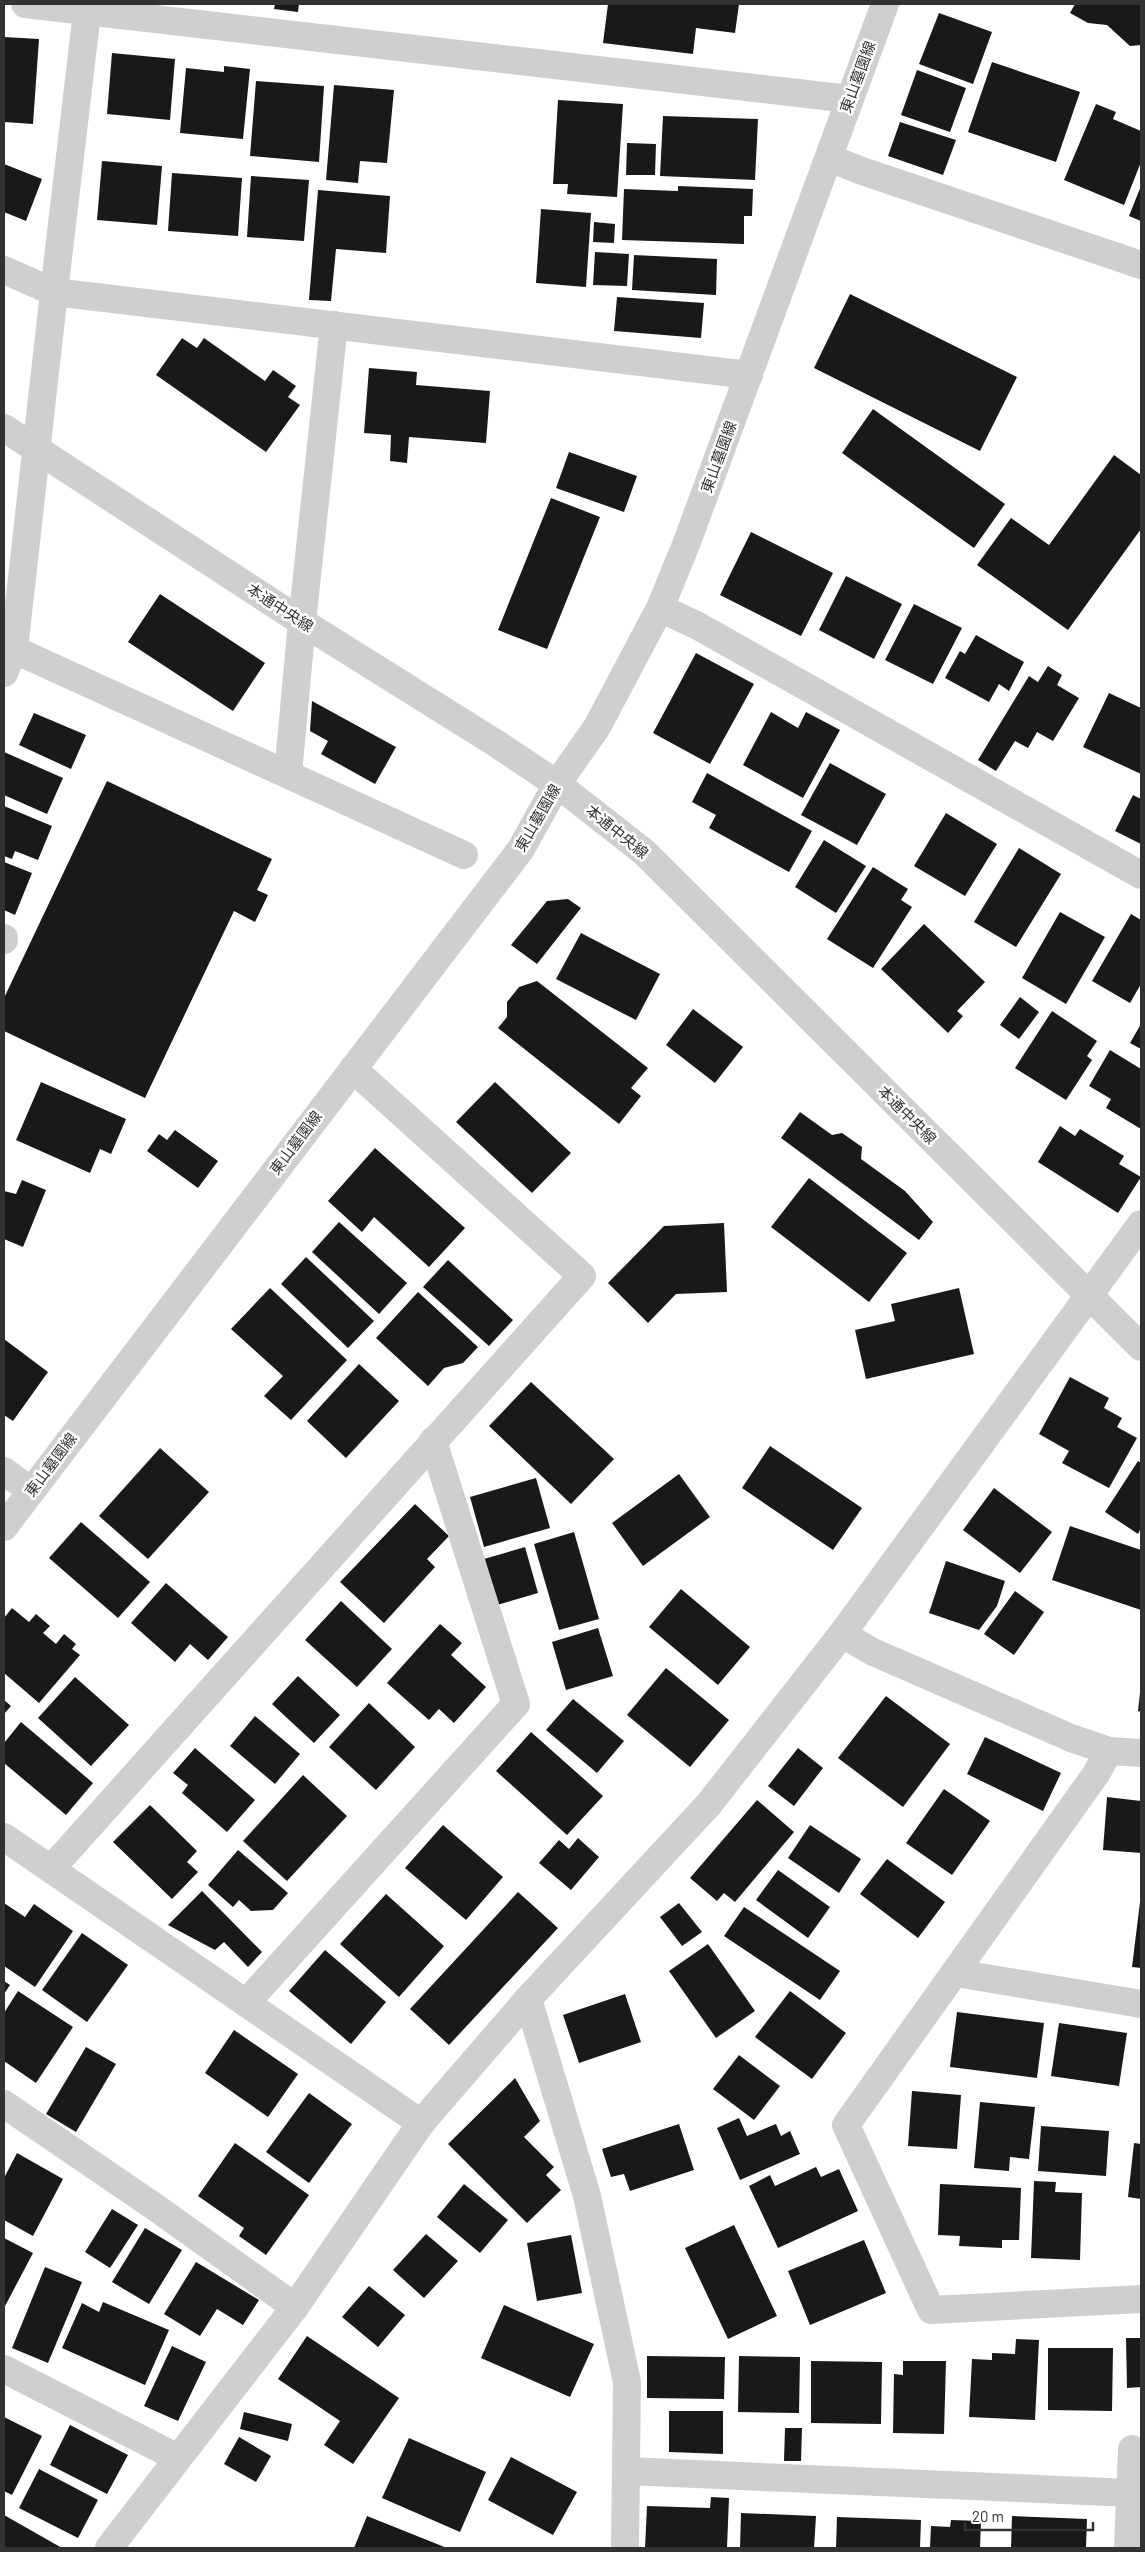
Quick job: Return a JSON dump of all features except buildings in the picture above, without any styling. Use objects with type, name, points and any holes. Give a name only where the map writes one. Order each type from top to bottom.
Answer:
[{"type":"street","points":[[25,4],[87,7],[850,99]]},
{"type":"street","name":"東山墓園線","points":[[4,1527],[521,849],[557,784],[596,727],[660,608],[687,542],[885,4]]},
{"type":"street","points":[[87,7],[35,448],[7,656],[288,774],[464,855]]},
{"type":"street","points":[[829,158],[1141,266]]},
{"type":"street","points":[[4,270],[54,292],[749,375]]},
{"type":"street","points":[[288,774],[302,622],[334,325]]},
{"type":"street","name":"本通中央線","points":[[4,428],[302,622],[557,784],[644,852],[1088,1297],[1141,1347]]},
{"type":"street","points":[[660,608],[698,626],[1141,875]]},
{"type":"street","points":[[51,1869],[582,1276],[353,1068]]},
{"type":"street","points":[[109,2548],[295,2307],[421,2123],[528,1998],[709,1804],[842,1634],[1141,1224]]},
{"type":"street","points":[[246,2004],[516,1704],[433,1441]]},
{"type":"street","points":[[4,1471],[31,1491]]},
{"type":"street","points":[[842,1634],[873,1652],[1072,1738],[1109,1751],[1141,1753]]},
{"type":"street","points":[[1109,1751],[1096,1774],[956,1973],[846,2124],[931,2310],[1141,2299]]},
{"type":"street","points":[[4,1837],[421,2123]]},
{"type":"street","points":[[956,1973],[1141,2004]]},
{"type":"street","points":[[528,1998],[587,2196],[627,2382],[625,2548]]},
{"type":"street","points":[[4,2104],[155,2207],[295,2307]]},
{"type":"street","points":[[4,2370],[178,2458]]},
{"type":"street","points":[[1128,2548],[1132,2449]]},
{"type":"street","points":[[627,2472],[1130,2493]]}]
